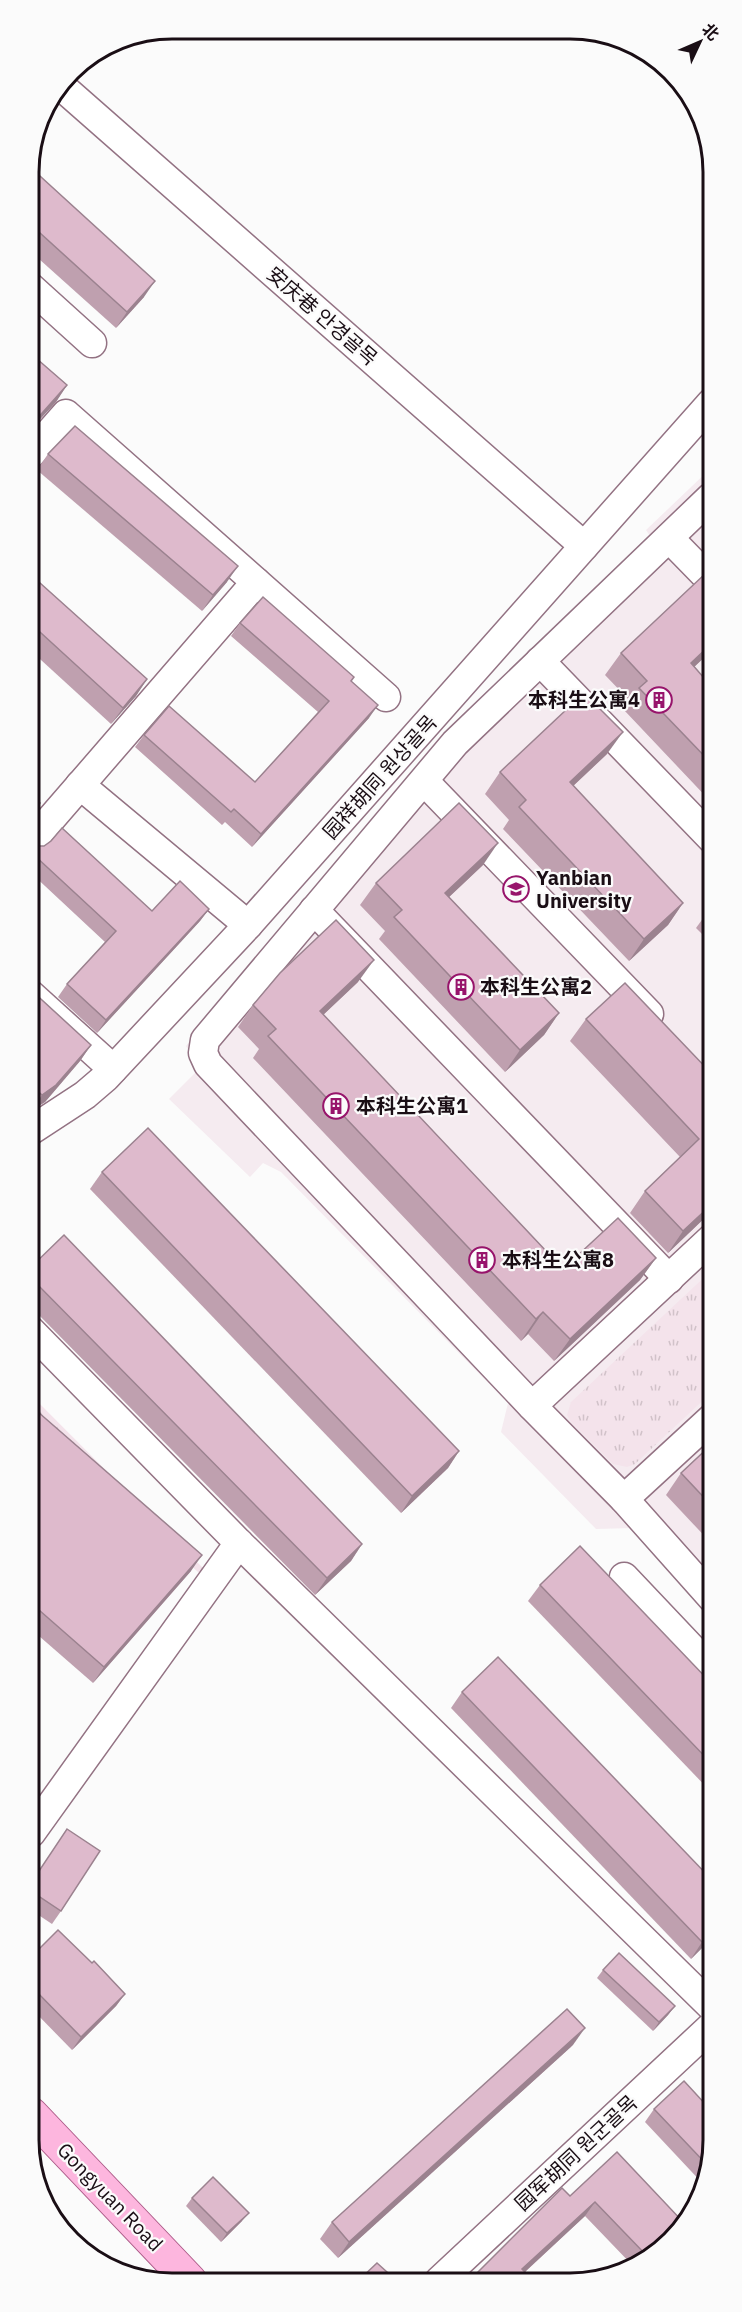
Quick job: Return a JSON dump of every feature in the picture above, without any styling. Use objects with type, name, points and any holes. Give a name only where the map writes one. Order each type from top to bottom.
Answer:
[{"type":"main road","name":"Gongyuan Road","points":[[39,2122],[182,2273]]},
{"type":"street","name":"安庆巷 안경골목","points":[[66,91],[584,546]]},
{"type":"street","points":[[39,295],[92,343]]},
{"type":"street","name":"园祥胡同 원상골목","points":[[39,1125],[85,1095],[113,1070],[248,925],[703,413]]},
{"type":"street","points":[[39,445],[66,414],[386,697]]},
{"type":"street","points":[[703,505],[455,743],[205,1040],[203,1053],[208,1064],[532,1406],[624,1499],[703,1589]]},
{"type":"street","points":[[669,538],[703,573]]},
{"type":"street","points":[[39,833],[80,785],[151,687],[256,582]]},
{"type":"street","points":[[540,662],[703,830]]},
{"type":"street","points":[[424,781],[671,1037]]},
{"type":"street","points":[[80,785],[248,925]]},
{"type":"street","points":[[39,806],[52,818]]},
{"type":"street","points":[[314,910],[669,1279]]},
{"type":"street","points":[[39,1002],[113,1070]]},
{"type":"street","points":[[532,1406],[703,1247]]},
{"type":"street","points":[[39,1339],[239,1543],[703,1998]]},
{"type":"street","points":[[624,1499],[703,1426]]},
{"type":"street","points":[[39,1822],[239,1543]]},
{"type":"street","points":[[624,1577],[703,1660]]},
{"type":"street","name":"园军胡同 원군골목","points":[[448,2273],[703,2034]]},
{"type":"shaded area","name":"Yanbian University","points":[[703,476],[703,1602],[633,1528],[596,1529],[501,1432],[508,1403],[281,1172],[263,1163],[250,1177],[169,1099],[199,1069],[186,1046],[452,732],[654,542],[646,530]]},
{"type":"green space","points":[[703,1278],[703,1400],[635,1464],[627,1467],[613,1464],[571,1422],[567,1415],[571,1402]]},
{"type":"green space","points":[[39,1403],[206,1571],[206,1579],[39,1433]]},
{"type":"building","points":[[39,175],[155,281],[127,312],[39,232]]},
{"type":"building","points":[[39,361],[67,385],[39,416]]},
{"type":"building","points":[[75,426],[238,566],[213,595],[48,454]]},
{"type":"building","points":[[703,576],[703,652],[691,663],[703,677],[703,755],[639,688],[647,681],[621,653]]},
{"type":"building","points":[[39,582],[147,679],[123,708],[39,631]]},
{"type":"building","points":[[263,597],[354,677],[351,681],[378,705],[261,834],[234,809],[231,812],[144,735],[169,706],[255,782],[329,701],[240,623]]},
{"type":"building","points":[[584,693],[623,732],[570,782],[683,903],[644,939],[519,807],[526,800],[500,772]]},
{"type":"building","name":"本科生公寓2","points":[[459,803],[498,843],[445,893],[559,1013],[520,1050],[394,917],[402,910],[376,883]]},
{"type":"building","points":[[62,828],[152,911],[180,881],[209,909],[106,1020],[67,984],[116,931],[39,860],[39,846],[44,846]]},
{"type":"building","points":[[336,920],[374,960],[320,1011],[563,1269],[618,1218],[656,1258],[570,1339],[543,1312],[536,1319],[268,1036],[276,1029],[253,1005],[280,973]]},
{"type":"building","points":[[625,983],[703,1065],[703,1212],[683,1231],[645,1191],[699,1139],[586,1019]]},
{"type":"building","points":[[39,997],[91,1045],[56,1085],[42,1095],[39,1092]]},
{"type":"building","points":[[148,1128],[459,1451],[412,1496],[102,1172]]},
{"type":"building","points":[[64,1235],[362,1544],[327,1578],[39,1286],[39,1259]]},
{"type":"building","points":[[39,1413],[202,1555],[104,1667],[39,1610]]},
{"type":"building","points":[[703,1452],[703,1496],[681,1473]]},
{"type":"building","points":[[580,1546],[703,1675],[703,1755],[540,1585]]},
{"type":"building","points":[[498,1657],[703,1871],[703,1941],[702,1942],[462,1692]]},
{"type":"building","points":[[67,1829],[100,1851],[61,1911],[39,1896],[39,1871]]},
{"type":"building","points":[[58,1930],[92,1963],[94,1961],[125,1994],[81,2037],[39,1994],[39,1949]]},
{"type":"building","points":[[619,1953],[675,2006],[659,2022],[603,1970]]},
{"type":"building","points":[[567,2009],[585,2028],[349,2242],[332,2222]]},
{"type":"building","points":[[684,2081],[703,2102],[701,2159],[654,2109]]},
{"type":"building","points":[[617,2152],[678,2217],[664,2234],[643,2251],[595,2202],[522,2269],[526,2273],[477,2273],[562,2188],[570,2196]]},
{"type":"building","points":[[213,2177],[249,2213],[227,2233],[192,2198]]},
{"type":"building","points":[[377,2263],[388,2273],[366,2273]]},
{"type":"place","name":"本科生公寓4","points":[[659,700]]},
{"type":"place","name":"Yanbian University","points":[[516,889]]},
{"type":"place","name":"本科生公寓2","points":[[461,987]]},
{"type":"place","name":"本科生公寓1","points":[[336,1106]]},
{"type":"place","name":"本科生公寓8","points":[[482,1260]]}]
